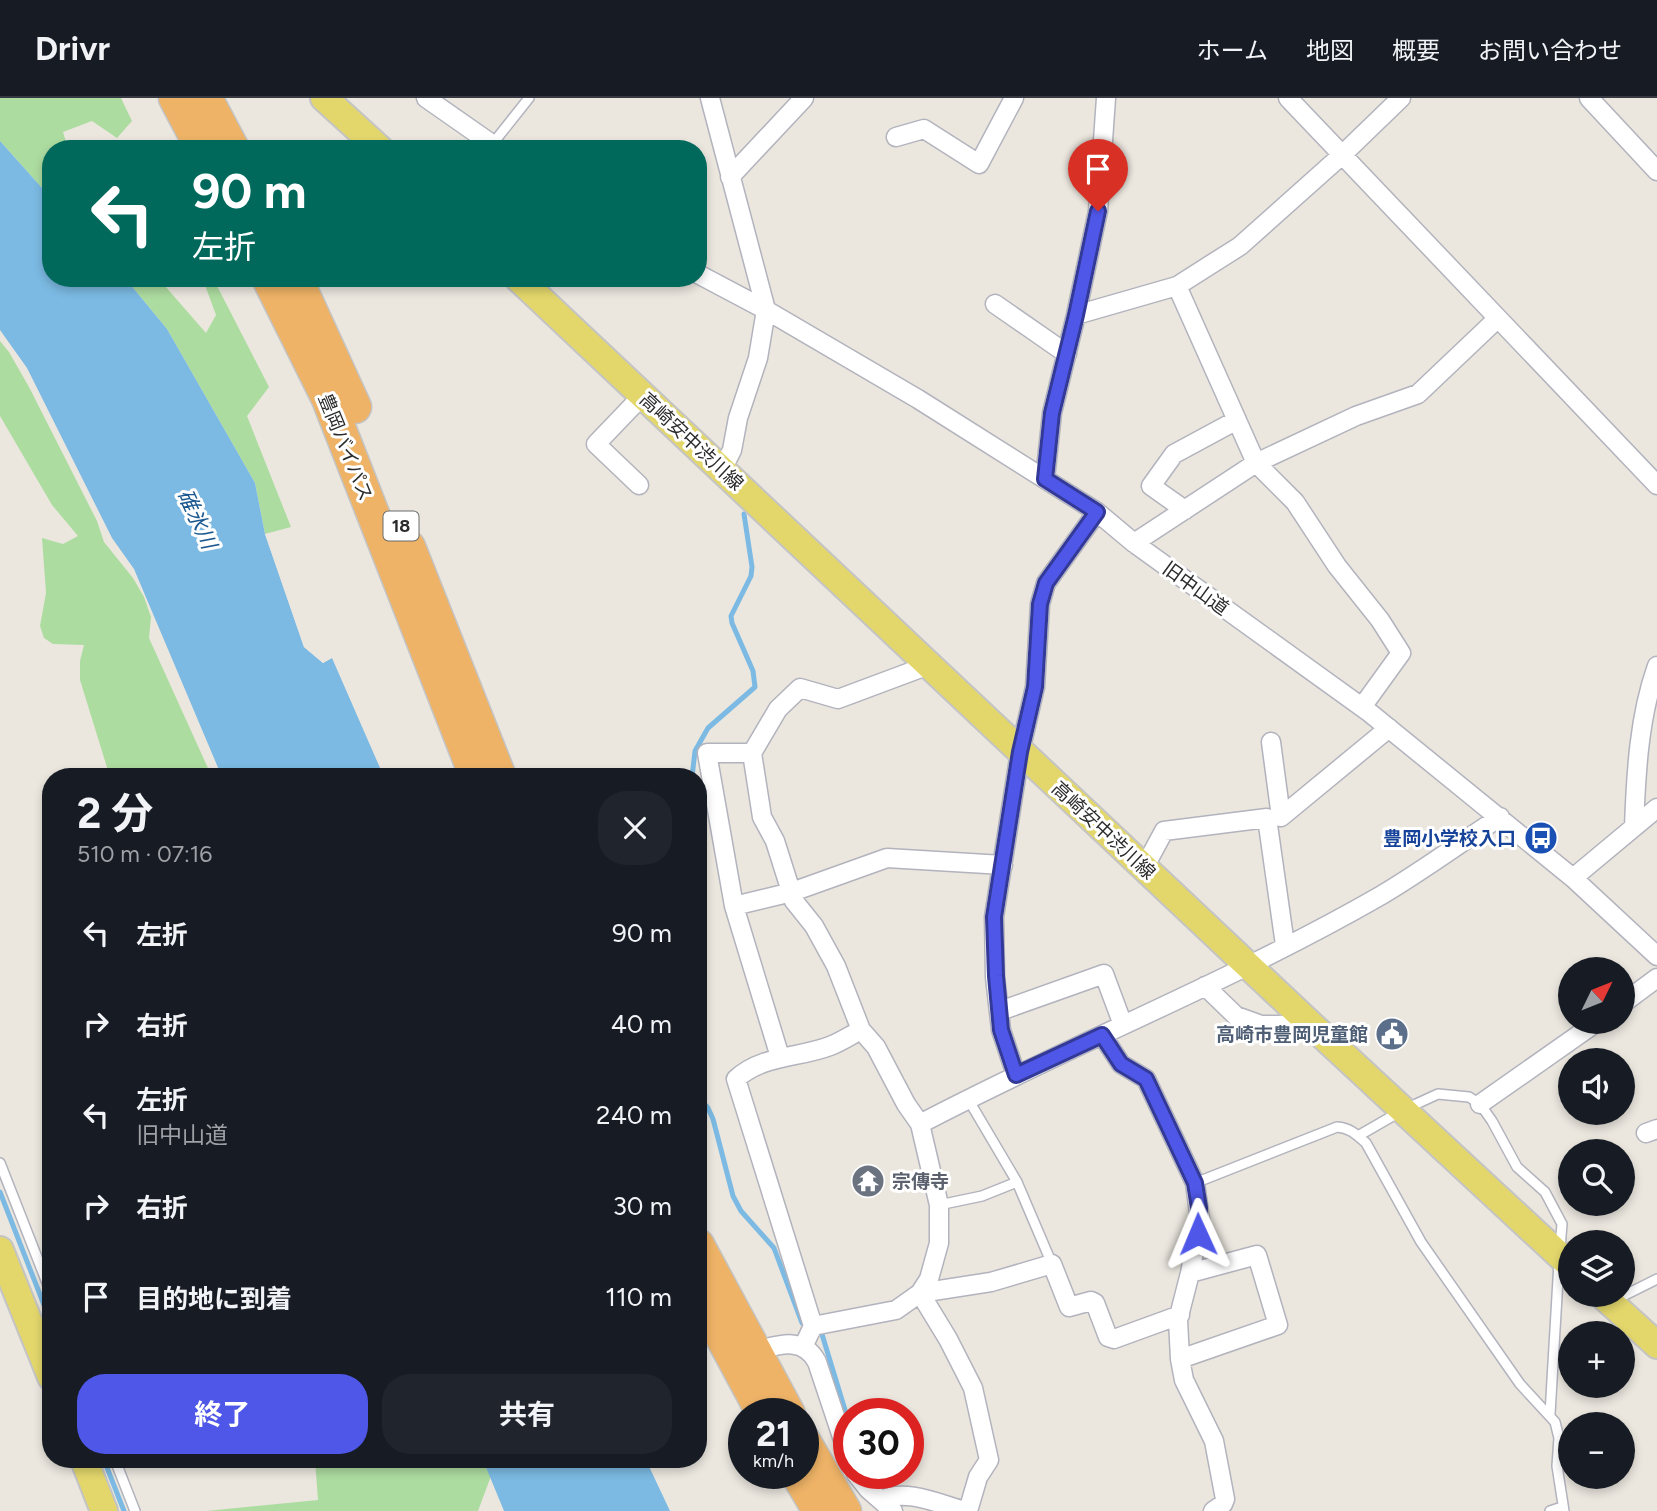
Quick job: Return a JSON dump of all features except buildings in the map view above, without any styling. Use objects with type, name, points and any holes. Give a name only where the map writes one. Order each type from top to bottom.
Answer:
[{"type":"highway","points":[[175,98],[197,140]]},
{"type":"highway","points":[[206,98],[228,140]]},
{"type":"highway","name":"豊岡バイパス","points":[[272,287],[328,399],[472,768]]},
{"type":"highway","name":"豊岡バイパス","points":[[300,287],[348,390],[496,768]]},
{"type":"highway","points":[[707,1274],[732,1354],[774,1398]]},
{"type":"highway","points":[[707,1309],[755,1398]]},
{"type":"highway","points":[[819,1466],[845,1511]]},
{"type":"highway","points":[[806,1489],[819,1511]]},
{"type":"main road","points":[[324,98],[370,140]]},
{"type":"main road","name":"高崎安中渋川線","points":[[528,287],[1558,1254]]},
{"type":"main road","points":[[0,1250],[42,1355]]},
{"type":"main road","points":[[1615,1307],[1657,1345]]},
{"type":"main road","points":[[87,1468],[104,1511]]},
{"type":"street","points":[[426,98],[484,140]]},
{"type":"street","points":[[710,98],[766,310],[758,358],[738,418],[732,450],[722,470]]},
{"type":"street","points":[[730,177],[804,98]]},
{"type":"street","points":[[896,137],[924,129],[979,164],[1013,98]]},
{"type":"street","points":[[1045,479],[1052,413],[1098,211],[1107,98]]},
{"type":"street","points":[[1288,98],[1657,485]]},
{"type":"street","points":[[1076,315],[1177,286],[1240,246],[1401,98]]},
{"type":"street","points":[[1589,98],[1657,171]]},
{"type":"street","name":"旧中山道","points":[[707,279],[918,399],[1097,512],[1134,543],[1389,728],[1573,878],[1657,956]]},
{"type":"street","points":[[1177,286],[1256,463],[1295,502],[1337,566],[1380,620],[1401,653],[1362,707]]},
{"type":"street","points":[[995,304],[1067,354]]},
{"type":"street","points":[[1134,543],[1256,463],[1356,416],[1418,394],[1497,319]]},
{"type":"street","points":[[639,485],[596,444],[643,396]]},
{"type":"street","points":[[1185,510],[1151,486],[1174,454],[1237,420]]},
{"type":"street","points":[[1016,1075],[1001,1030],[994,917],[1020,752],[1035,687],[1040,604],[1046,583],[1097,512]]},
{"type":"street","points":[[813,1326],[896,1310],[920,1293],[929,1279],[939,1243],[939,1205],[920,1124],[906,1104],[876,1047],[861,1030],[836,966],[814,926],[794,901],[775,841],[762,817],[751,753],[778,709],[800,688],[838,699],[929,665]]},
{"type":"street","points":[[1634,827],[1636,782],[1648,692],[1657,666]]},
{"type":"street","points":[[1271,742],[1281,817],[1389,728]]},
{"type":"street","points":[[751,753],[707,752],[734,906],[780,1057]]},
{"type":"street","points":[[1573,878],[1657,808]]},
{"type":"street","points":[[920,1124],[1016,1075],[1205,986],[1381,895],[1500,817]]},
{"type":"street","points":[[1144,868],[1164,831],[1267,818],[1285,945]]},
{"type":"street","points":[[734,906],[792,892],[887,858],[1003,865]]},
{"type":"street","points":[[1000,1011],[1104,974],[1123,1025]]},
{"type":"street","points":[[1635,994],[1657,978]]},
{"type":"street","points":[[1205,986],[1236,1016],[1261,1025],[1312,1025]]},
{"type":"street","points":[[803,1347],[813,1326],[736,1079],[744,1072],[780,1057],[830,1046],[861,1030]]},
{"type":"street","points":[[1480,1104],[1580,1034]]},
{"type":"street","points":[[1102,1035],[1121,1064],[1146,1079],[1195,1183],[1200,1220],[1177,1328],[1184,1380],[1214,1441],[1226,1499],[1213,1511]]},
{"type":"street","points":[[1180,1359],[1278,1325],[1258,1255],[1190,1273]]},
{"type":"street","points":[[920,1293],[991,1282],[1052,1264],[1069,1307],[1091,1301],[1095,1303],[1108,1337],[1114,1339],[1180,1315]]},
{"type":"street","points":[[871,1489],[887,1506],[892,1495],[910,1496],[967,1511],[978,1477],[989,1460],[973,1388],[920,1293]]},
{"type":"street","points":[[732,1354],[788,1343],[809,1350],[817,1362],[833,1410]]},
{"type":"lane","points":[[500,140],[529,98]]},
{"type":"lane","points":[[1358,1136],[1403,1110],[1438,1094],[1469,1097],[1480,1104],[1492,1121],[1517,1167],[1545,1192],[1562,1224],[1562,1230]]},
{"type":"lane","points":[[968,1099],[1017,1182],[1052,1264]]},
{"type":"lane","points":[[1195,1183],[1337,1128],[1346,1128],[1366,1143],[1421,1242],[1473,1319],[1520,1384],[1555,1422],[1559,1438],[1556,1466],[1563,1509],[1550,1511]]},
{"type":"lane","points":[[0,1163],[42,1270]]},
{"type":"lane","points":[[939,1205],[982,1196],[1017,1182]]},
{"type":"lane","points":[[1635,1288],[1657,1279]]},
{"type":"lane","points":[[1550,1414],[1560,1307]]},
{"type":"lane","points":[[118,1468],[135,1511]]},
{"type":"green space","points":[[0,98],[121,98],[132,121],[117,138],[92,121],[63,132],[65,140],[42,140],[42,188],[0,141]]},
{"type":"green space","points":[[132,287],[166,287],[206,333],[216,315],[206,287],[218,287],[269,387],[247,416],[291,527],[265,534],[255,483],[167,329]]},
{"type":"green space","points":[[0,341],[29,387],[97,521],[104,542],[133,578],[144,597],[151,617],[149,638],[208,768],[107,768],[80,680],[80,661],[84,645],[53,644],[44,638],[40,626],[46,593],[42,538],[63,544],[78,536],[52,505],[0,416]]},
{"type":"green space","points":[[316,1468],[488,1468],[491,1476],[478,1511],[206,1511],[318,1500]]},
{"type":"water","name":"碓氷川","points":[[0,141],[42,188],[42,287],[132,287],[167,329],[255,483],[265,534],[304,647],[323,663],[332,658],[380,768],[218,768],[134,569],[112,538],[27,368],[0,330]]},
{"type":"water","points":[[486,1468],[650,1468],[670,1511],[504,1511]]},
{"type":"pier","points":[[268,533],[307,645],[323,659],[335,656],[323,663],[304,647],[265,534]]},
{"type":"waterway","points":[[693,768],[695,751],[708,728],[755,687],[753,671],[731,616],[751,576],[744,514]]},
{"type":"waterway","points":[[707,1107],[713,1119],[733,1196],[741,1211],[774,1248],[802,1323]]},
{"type":"waterway","points":[[0,1192],[42,1300]]},
{"type":"waterway","points":[[821,1331],[841,1398]]},
{"type":"waterway","points":[[107,1468],[124,1511]]},
{"type":"place","name":"豊岡小学校入口","points":[[1541,838]]},
{"type":"place","name":"高崎市豊岡児童館","points":[[1392,1034]]},
{"type":"place","name":"宗傳寺","points":[[868,1181]]},
{"type":"route","points":[[1098,211],[1052,413],[1045,479],[1097,512],[1046,583],[1040,604],[1035,687],[1020,752],[994,917],[1001,1030],[1016,1075],[1102,1035],[1121,1064],[1146,1079],[1195,1183],[1200,1220],[1198,1234]]}]
